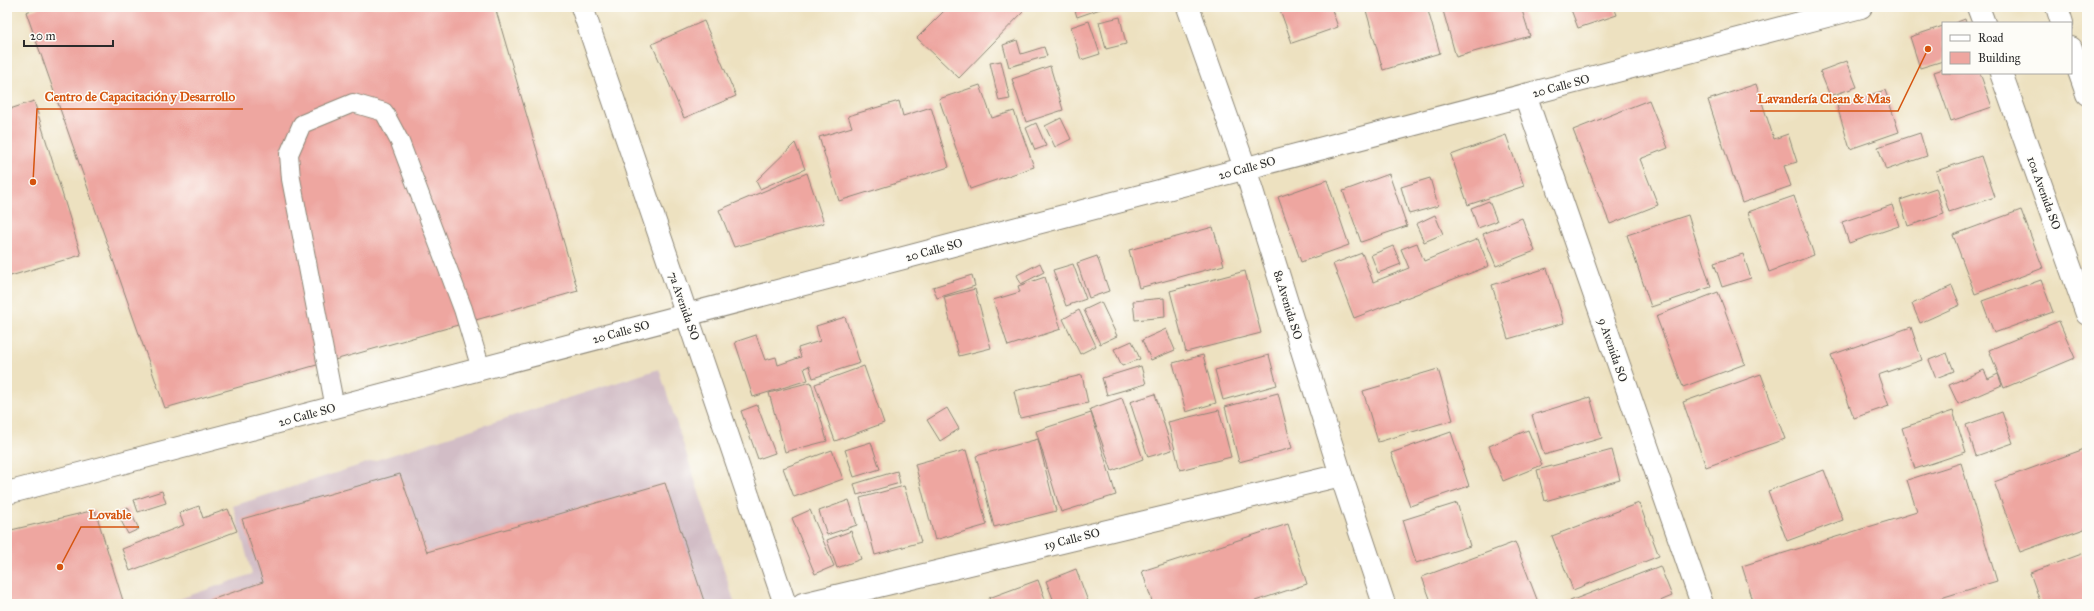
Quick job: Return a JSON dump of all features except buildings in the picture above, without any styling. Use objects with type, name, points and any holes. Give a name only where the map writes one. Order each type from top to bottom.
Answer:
[{"type":"street","name":"7a Avenida SO","points":[[582,7],[785,604]]},
{"type":"street","name":"8a Avenida SO","points":[[1188,7],[1245,168],[1341,475],[1384,604]]},
{"type":"street","name":"20 Calle SO","points":[[7,493],[1861,7]]},
{"type":"street","points":[[1978,7],[1984,22]]},
{"type":"street","points":[[2056,7],[2062,22]]},
{"type":"street","points":[[2072,51],[2087,94]]},
{"type":"street","name":"10a Avenida SO","points":[[2002,74],[2087,314]]},
{"type":"street","name":"9 Avenida SO","points":[[1525,95],[1702,604]]},
{"type":"street","name":"19 Calle SO","points":[[803,604],[1341,475]]},
{"type":"lane","points":[[335,408],[294,194],[289,154],[302,124],[353,103],[384,112],[400,142],[463,309],[481,369]]},
{"type":"shaded area","points":[[659,369],[735,604],[165,604],[252,574],[233,506]]},
{"type":"place","name":"Lavandería Clean & Mas","points":[[1928,49]]},
{"type":"place","name":"Centro de Capacitación y Desarrollo","points":[[33,182]]},
{"type":"place","name":"Lovable","points":[[60,567]]}]
